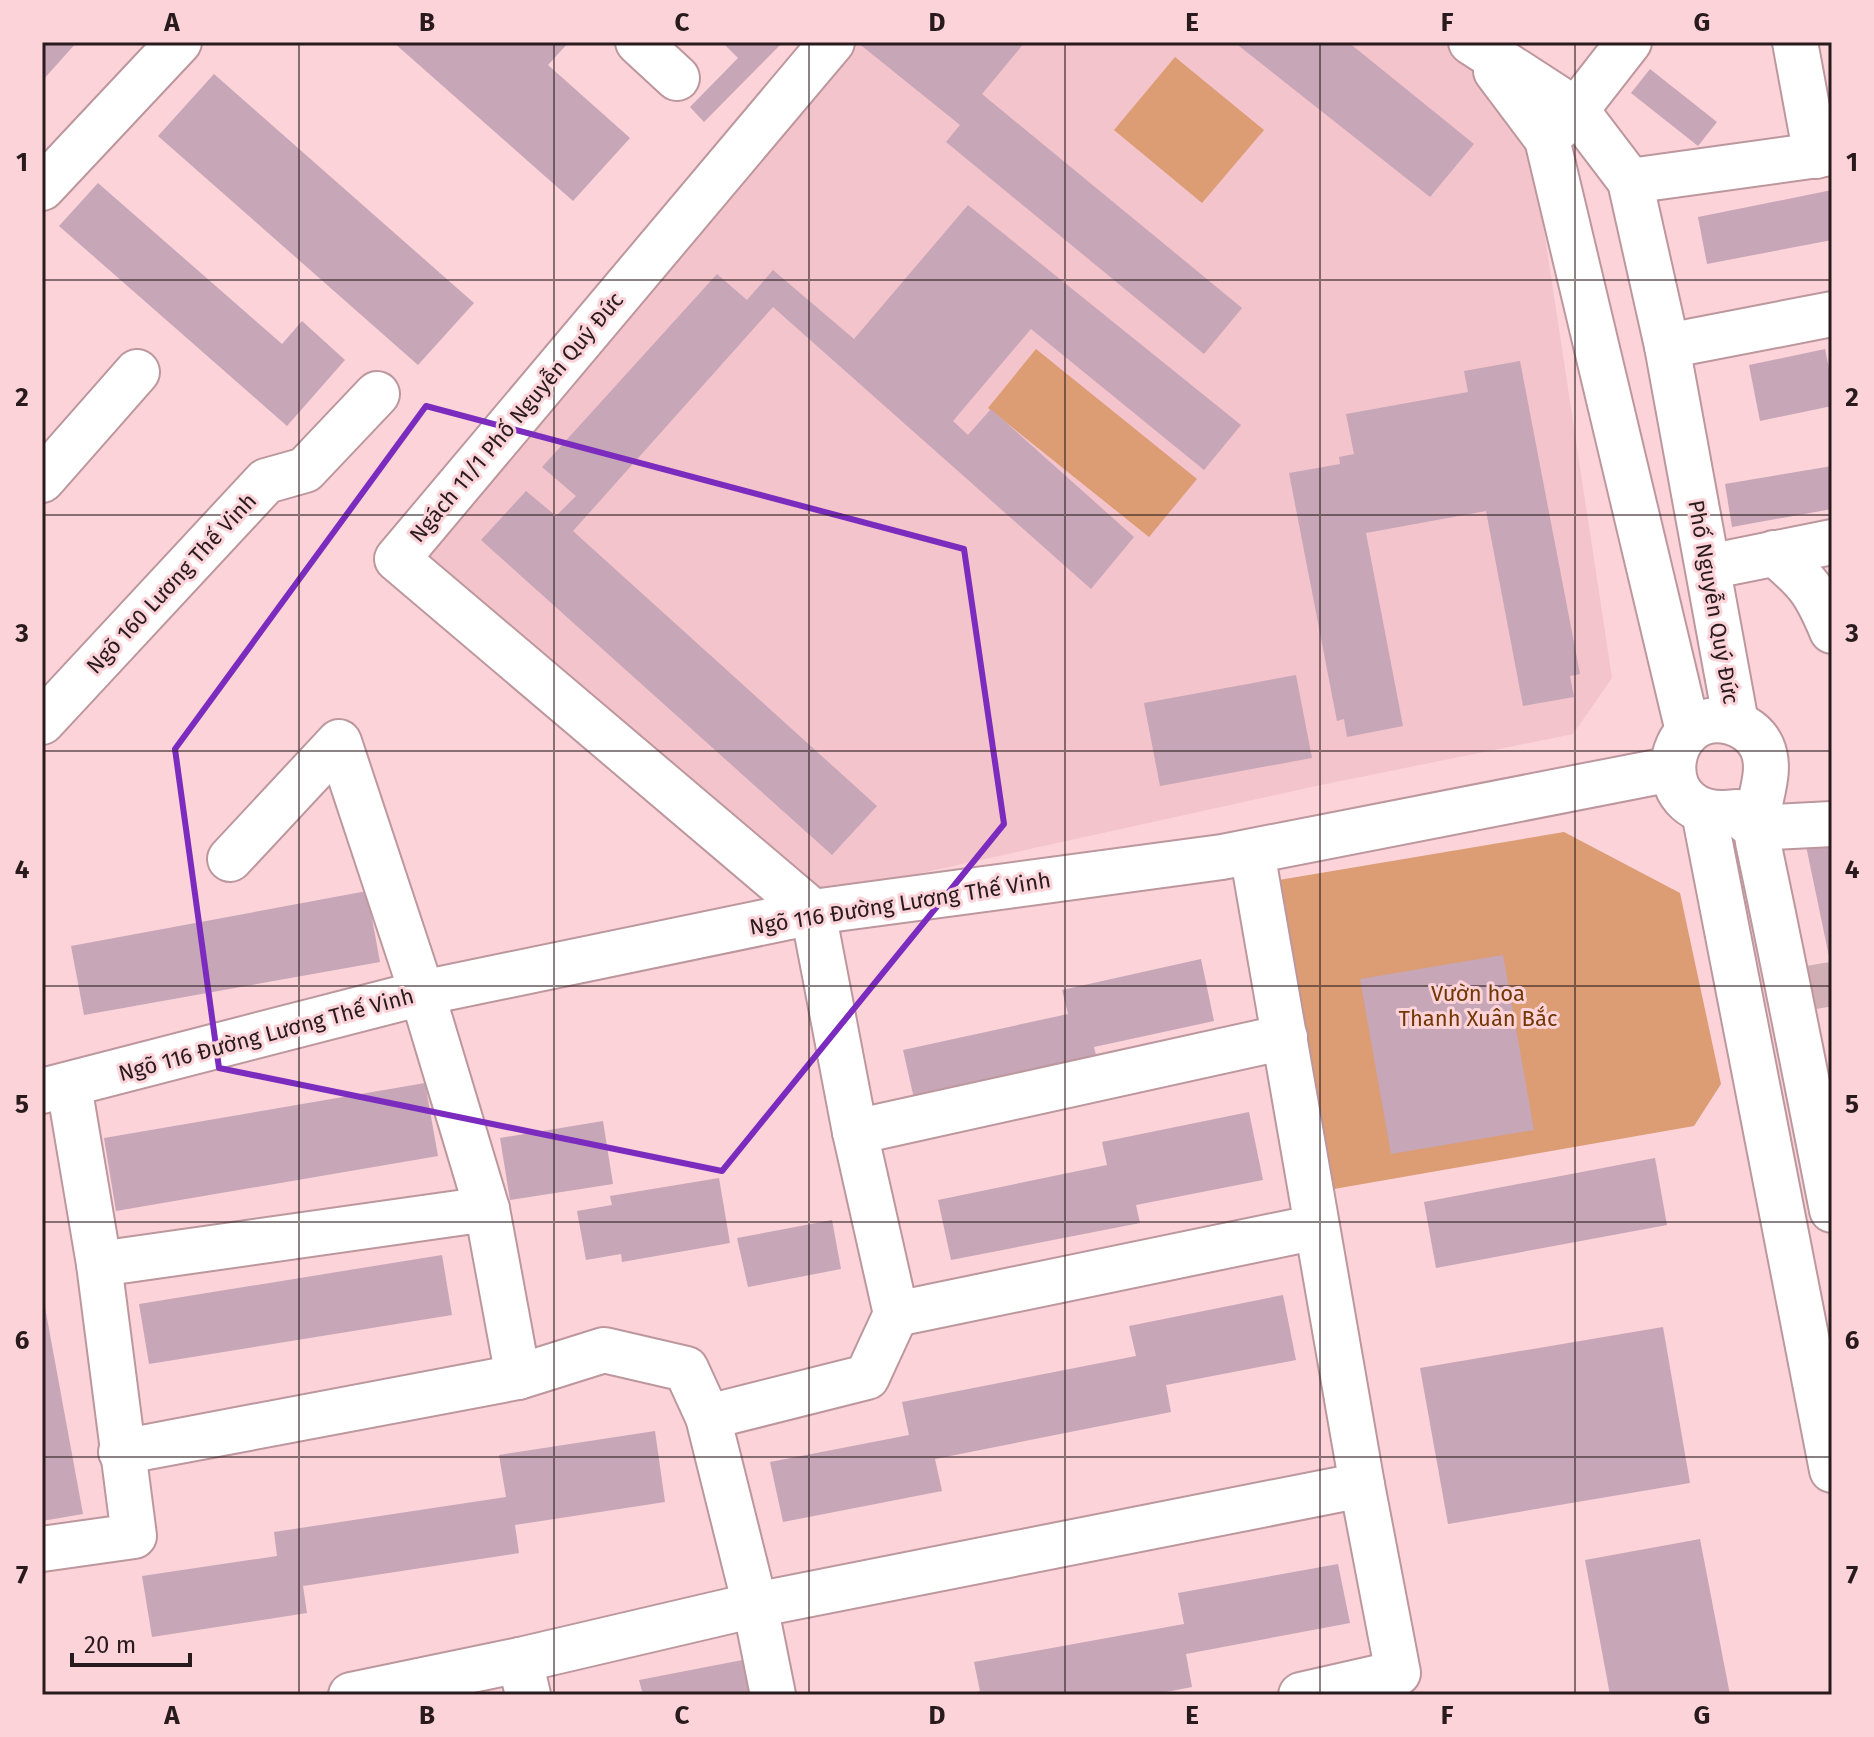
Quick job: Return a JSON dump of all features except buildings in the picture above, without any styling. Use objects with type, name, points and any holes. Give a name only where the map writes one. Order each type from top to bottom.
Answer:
[{"type":"street","points":[[42,188],[179,42]]},
{"type":"street","points":[[638,42],[677,78]]},
{"type":"street","name":"Ngách 11/1 Phố Nguyễn Quý Đức","points":[[813,912],[397,559],[832,42]]},
{"type":"street","points":[[1629,42],[1561,125],[1680,750],[1682,796],[1704,812],[1736,812],[1755,828],[1832,824]]},
{"type":"street","points":[[1630,181],[1824,155],[1795,42]]},
{"type":"street","name":"Phố Nguyễn Quý Đức","points":[[1476,46],[1561,125],[1630,181],[1667,346],[1736,723],[1761,744],[1766,759],[1766,776],[1755,828],[1832,1210]]},
{"type":"street","points":[[1667,346],[1832,314]]},
{"type":"street","points":[[42,480],[137,372]]},
{"type":"street","name":"Ngõ 160 Lương Thế Vinh","points":[[42,722],[266,481],[305,470],[377,394]]},
{"type":"street","points":[[1708,567],[1832,542]]},
{"type":"street","points":[[1774,553],[1808,582],[1832,631]]},
{"type":"street","name":"Ngõ 116 Đường Lương Thế Vinh","points":[[56,1089],[422,993],[813,912],[1252,852],[1680,750],[1711,721],[1736,723]]},
{"type":"street","points":[[230,859],[339,742],[422,993],[487,1209],[518,1377]]},
{"type":"street","points":[[1704,812],[1816,1305],[1832,1470]]},
{"type":"street","points":[[1252,852],[1362,1485],[1400,1684],[1301,1695]]},
{"type":"street","points":[[708,1417],[867,1377],[896,1314],[855,1132],[813,912]]},
{"type":"street","points":[[855,1132],[1285,1037]]},
{"type":"street","points":[[42,1549],[134,1536],[99,1264],[56,1089]]},
{"type":"street","points":[[99,1264],[487,1209]]},
{"type":"street","points":[[896,1314],[1317,1227]]},
{"type":"street","points":[[121,1452],[518,1377],[604,1350],[686,1369],[708,1417],[755,1605],[773,1695]]},
{"type":"street","points":[[351,1695],[524,1677],[755,1605],[1362,1485]]},
{"type":"highlighted area","points":[[426,406],[964,549],[1004,824],[722,1171],[219,1068],[175,749]]},
{"type":"shaded area","points":[[828,42],[1451,42],[1525,105],[1612,678],[1573,734],[1316,786],[803,899],[392,528]]},
{"type":"green space","points":[[1175,57],[1264,130],[1202,203],[1114,130]]},
{"type":"green space","points":[[1036,349],[1197,479],[1149,537],[988,408]]},
{"type":"green space","name":"Vườn hoa Thanh Xuân Bắc","points":[[1564,832],[1680,893],[1721,1084],[1694,1126],[1334,1189],[1273,881]]},
{"type":"tunnel","points":[[1790,991],[1832,984]]}]
